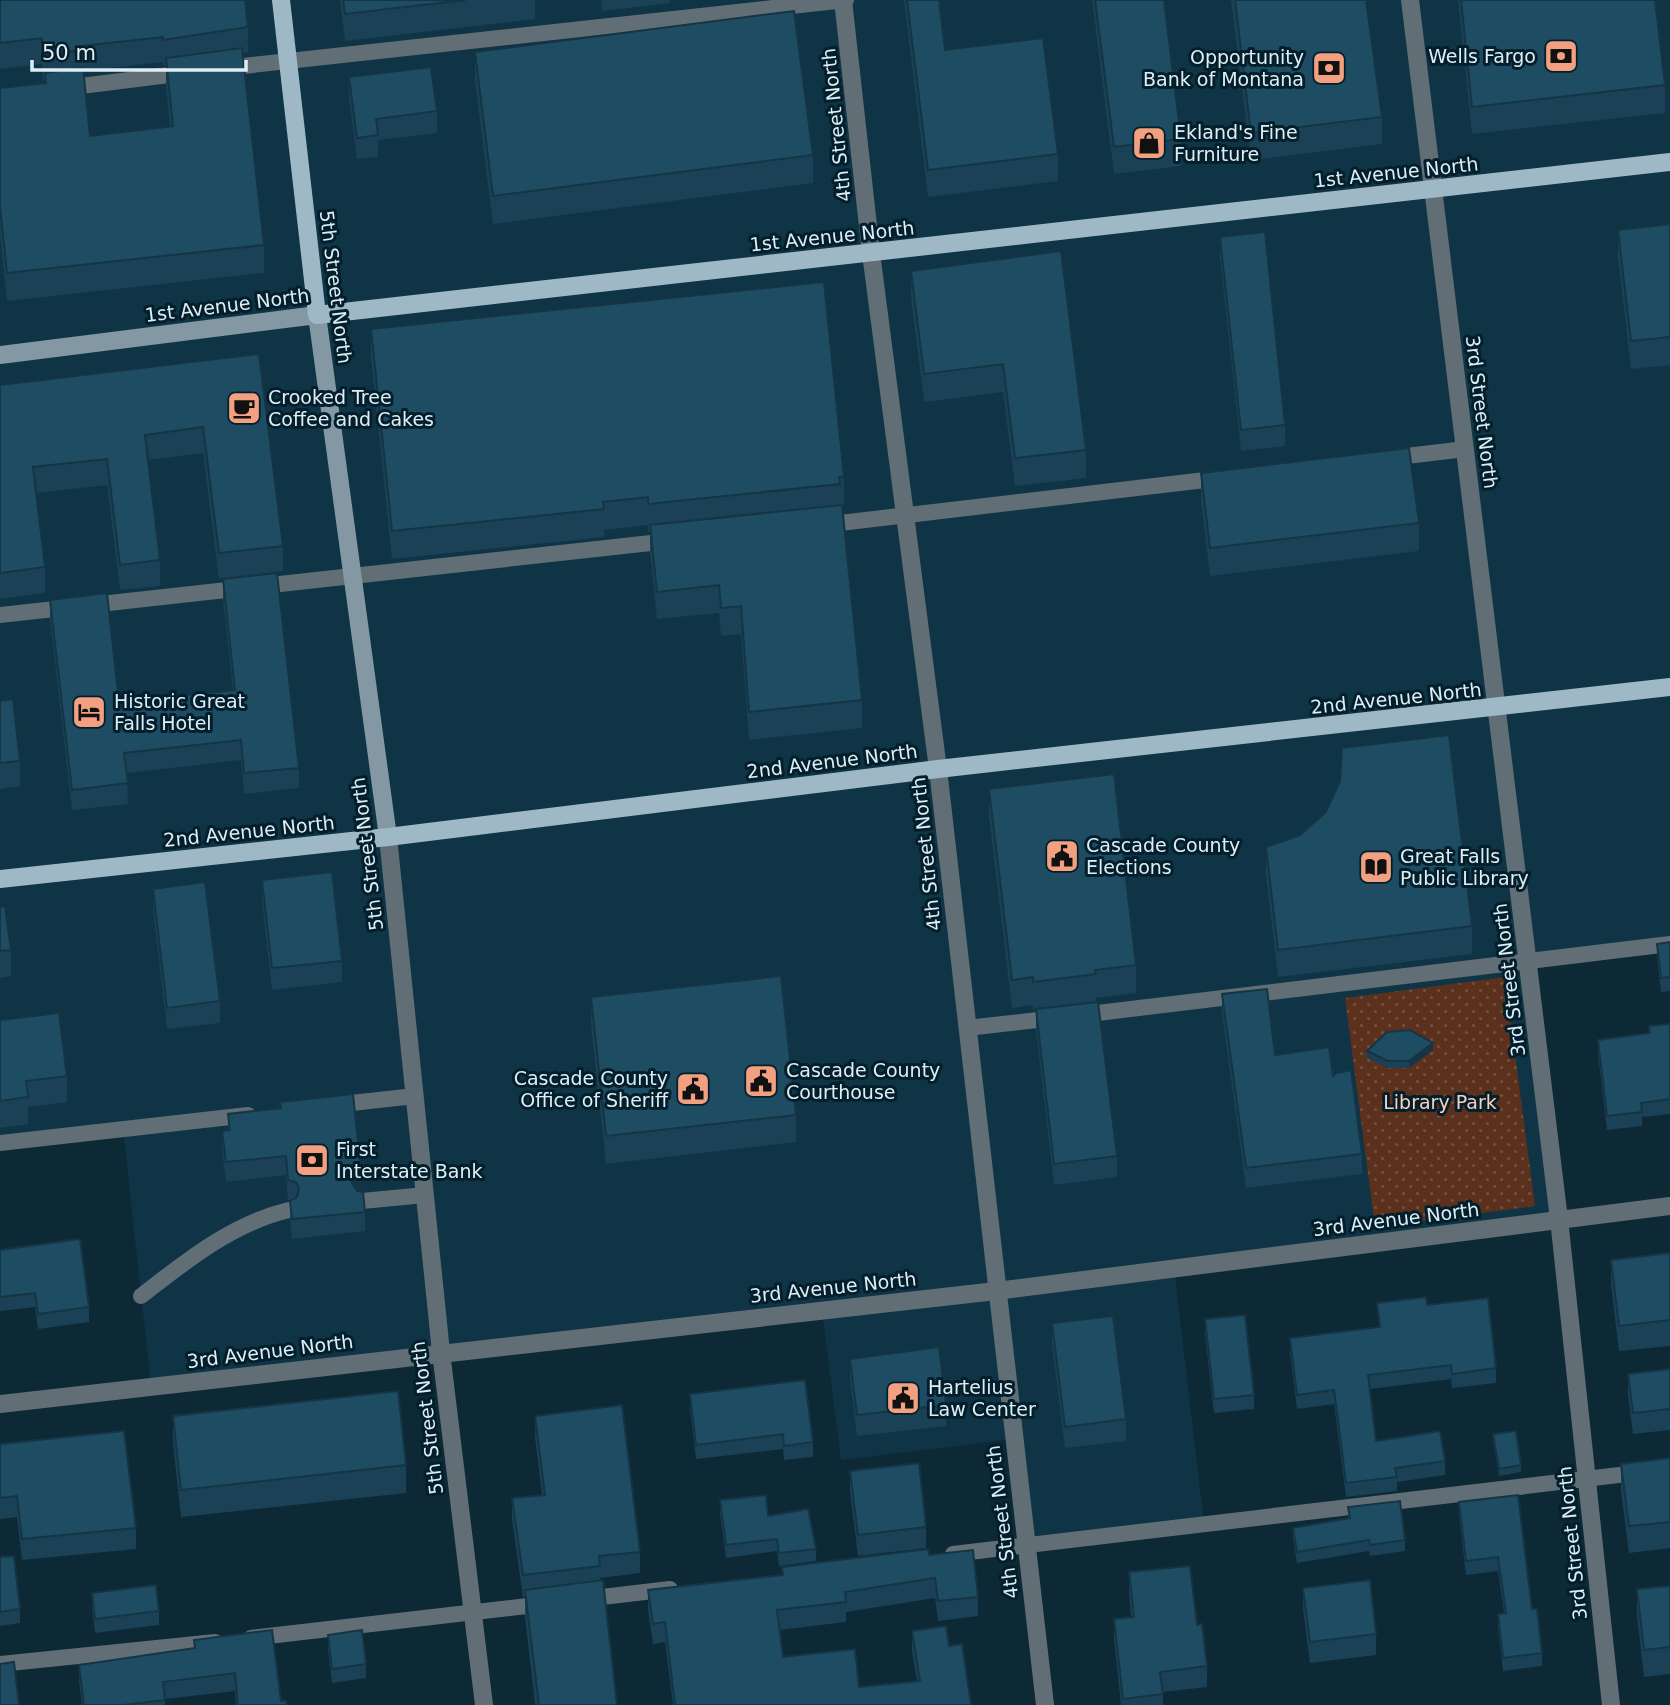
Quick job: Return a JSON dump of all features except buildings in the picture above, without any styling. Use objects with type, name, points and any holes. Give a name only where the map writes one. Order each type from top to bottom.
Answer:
[{"type":"main road","name":"5th Street North","points":[[281,0],[317,315],[387,837]]},
{"type":"main road","name":"1st Avenue North","points":[[0,355],[317,315],[1670,162]]},
{"type":"main road","name":"2nd Avenue North","points":[[0,879],[387,837],[938,768],[1670,687]]},
{"type":"street","name":"4th Street North","points":[[844,0],[871,253],[938,768],[1045,1705]]},
{"type":"street","name":"3rd Street North","points":[[1410,0],[1559,1219],[1611,1705]]},
{"type":"street","name":"5th Street North","points":[[387,837],[441,1352],[484,1705]]},
{"type":"street","name":"3rd Avenue North","points":[[0,1404],[996,1291],[1670,1206]]},
{"type":"lane","points":[[55,89],[288,60],[844,0]]},
{"type":"lane","points":[[1372,460],[1465,449]]},
{"type":"lane","points":[[810,526],[1240,476]]},
{"type":"lane","points":[[0,615],[352,573],[689,538]]},
{"type":"lane","points":[[967,1028],[1670,944]]},
{"type":"lane","points":[[323,1107],[415,1096]]},
{"type":"lane","points":[[0,1143],[271,1112]]},
{"type":"lane","points":[[362,1202],[425,1195]]},
{"type":"lane","points":[[141,1296],[191,1257],[261,1217],[289,1210]]},
{"type":"lane","points":[[929,1557],[1670,1469]]},
{"type":"lane","points":[[0,1664],[474,1613],[681,1587]]},
{"type":"shaded area","points":[[0,0],[1670,0],[1670,944],[1528,961],[1559,1219],[1174,1268],[1204,1523],[1026,1545],[1013,1439],[841,1460],[822,1310],[151,1386],[123,1129],[0,1143]]},
{"type":"green space","name":"Library Park","points":[[1505,977],[1535,1206],[1375,1227],[1345,998]]},
{"type":"place","name":"Wells Fargo","points":[[1561,56]]},
{"type":"place","name":"Opportunity Bank of Montana","points":[[1329,68]]},
{"type":"place","name":"Ekland's Fine Furniture","points":[[1149,143]]},
{"type":"place","name":"Crooked Tree Coffee and Cakes","points":[[244,408]]},
{"type":"place","name":"Historic Great Falls Hotel","points":[[89,712]]},
{"type":"place","name":"Cascade County Elections","points":[[1062,856]]},
{"type":"place","name":"Great Falls Public Library","points":[[1376,867]]},
{"type":"place","name":"Cascade County Courthouse","points":[[761,1081]]},
{"type":"place","name":"Cascade County Office of Sheriff","points":[[693,1089]]},
{"type":"place","name":"First Interstate Bank","points":[[312,1160]]},
{"type":"place","name":"Hartelius Law Center","points":[[903,1398]]}]
